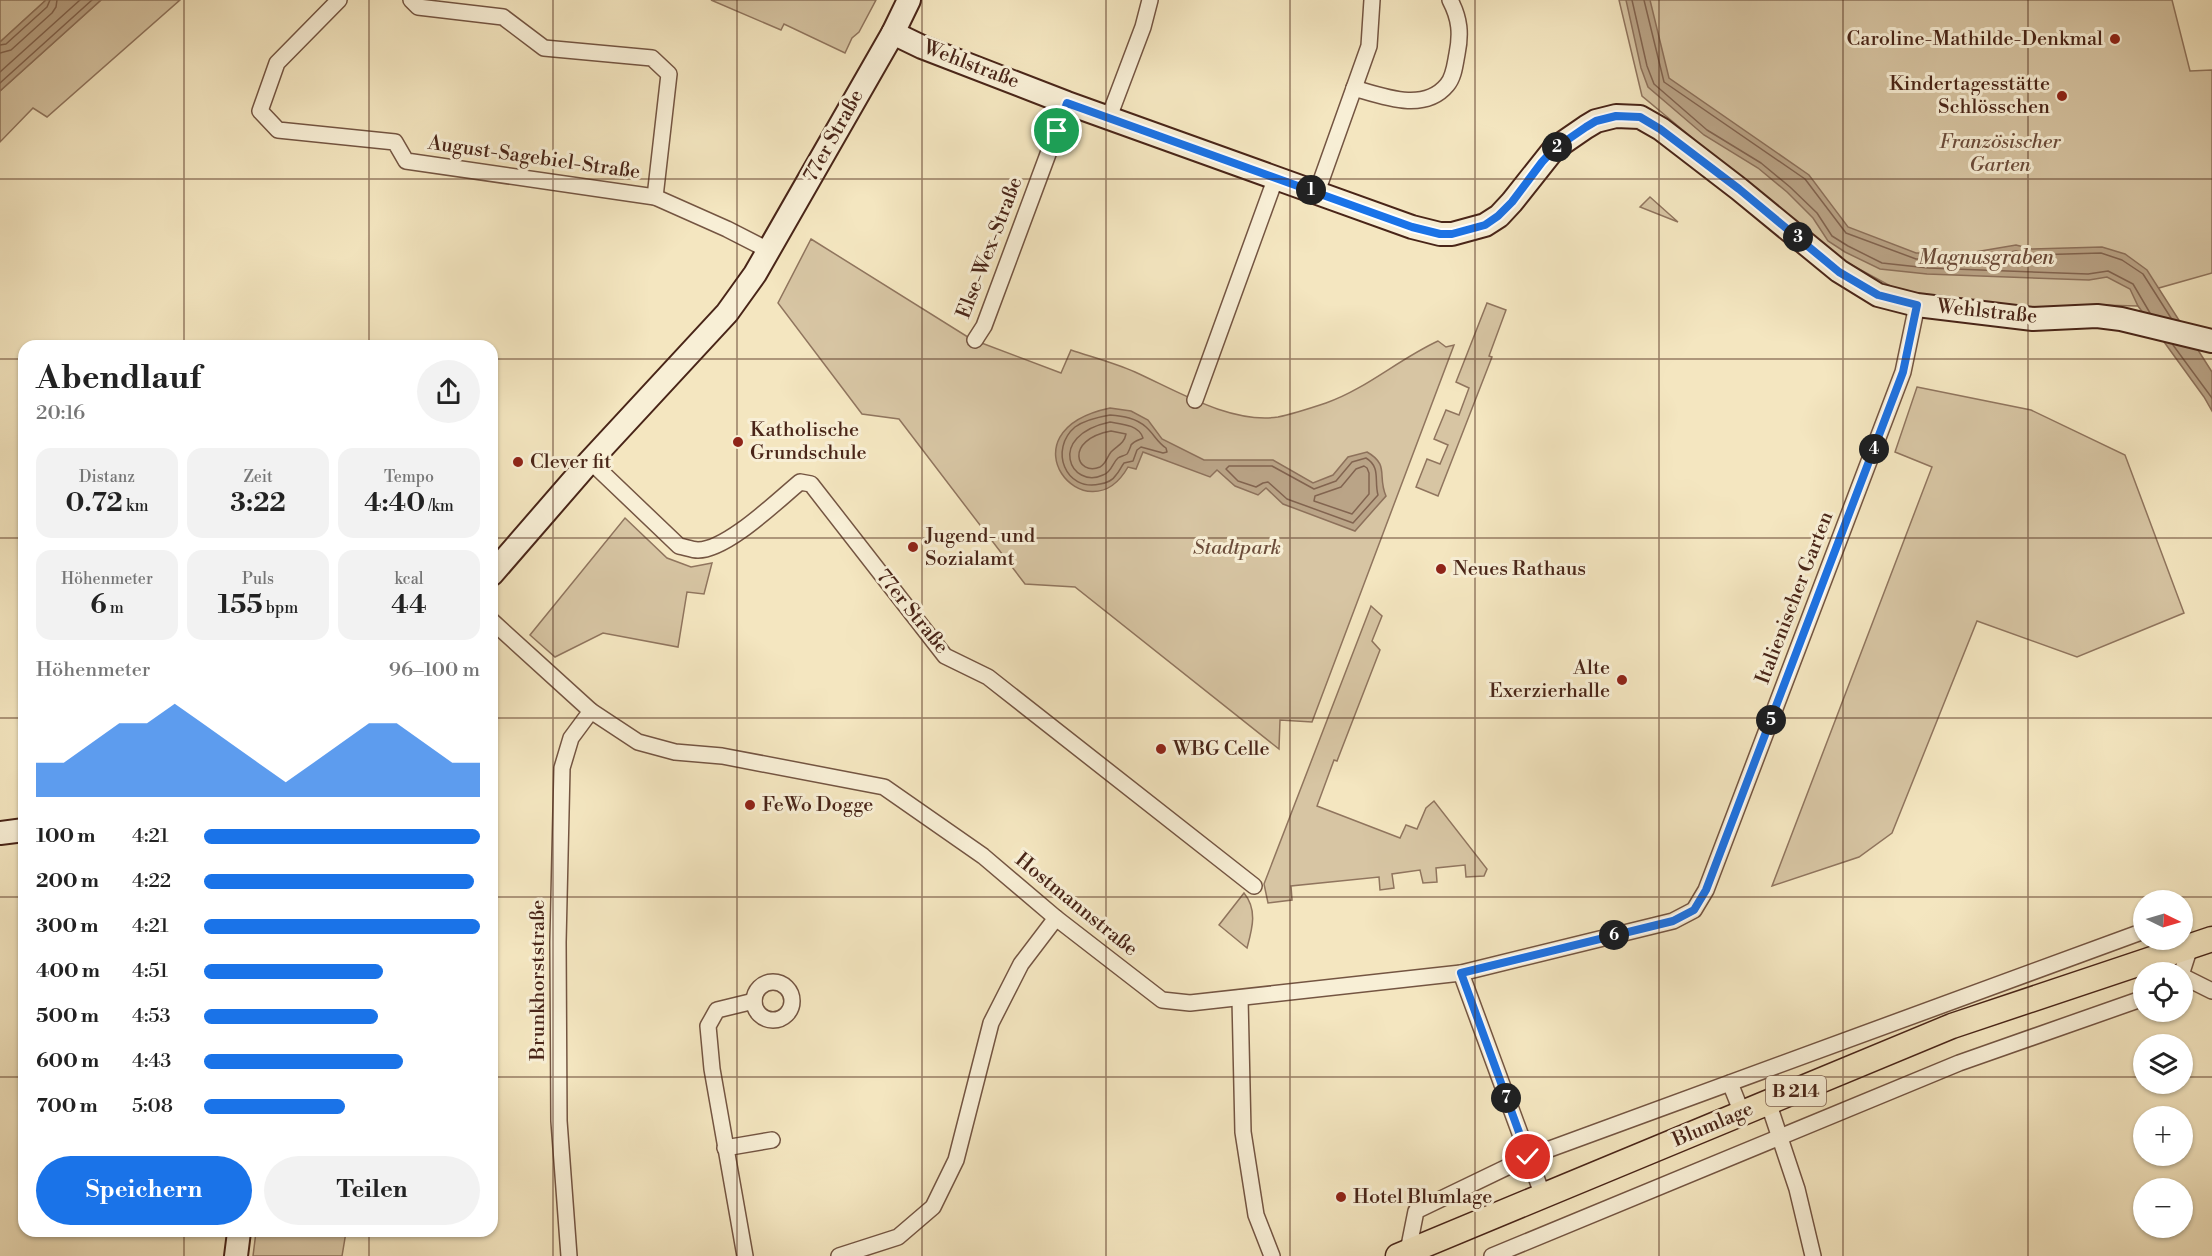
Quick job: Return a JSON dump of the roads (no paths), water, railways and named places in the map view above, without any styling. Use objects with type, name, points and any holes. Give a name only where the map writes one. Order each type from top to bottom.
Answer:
[{"type":"main road","name":"Blumlage","points":[[1407,1254],[1952,1026],[2169,950]]},
{"type":"street","name":"August-Sagebiel-Straße","points":[[339,0],[277,63],[260,111],[278,130],[395,142],[406,161],[655,197],[768,250]]},
{"type":"street","points":[[411,0],[418,7],[503,17],[544,48],[652,58],[669,74],[655,197]]},
{"type":"street","name":"77er Straße","points":[[498,567],[590,461],[727,313],[755,274],[893,33],[909,0]]},
{"type":"street","points":[[1109,117],[1143,27],[1150,0]]},
{"type":"street","points":[[1317,192],[1370,46],[1371,0]]},
{"type":"street","points":[[1354,88],[1401,101],[1427,99],[1447,86],[1454,70],[1461,34],[1456,12],[1450,0]]},
{"type":"street","name":"Wehlstraße","points":[[893,33],[922,48],[1067,103],[1440,234],[1461,232],[1485,225],[1498,216],[1554,149],[1596,121],[1616,116],[1640,117],[1660,129],[1739,189],[1839,272],[1878,295],[1917,305],[2033,319],[2097,316],[2146,324],[2203,338]]},
{"type":"street","name":"Else-Wex-Straße","points":[[975,340],[984,326],[1067,103]]},
{"type":"street","points":[[1195,400],[1276,177]]},
{"type":"street","name":"Italienischer Garten","points":[[1461,973],[1673,921],[1694,910],[1706,890],[1903,372],[1917,305]]},
{"type":"street","name":"77er Straße","points":[[590,461],[679,546],[697,550],[718,545],[736,534],[800,482],[811,484],[945,656],[988,677],[1254,886]]},
{"type":"street","name":"Hostmannstraße","points":[[498,626],[591,711],[638,742],[675,752],[722,756],[884,788],[983,856],[1056,918],[1162,1000],[1190,1003],[1461,973]]},
{"type":"street","name":"Brunkhorststraße","points":[[569,1256],[559,1121],[558,942],[562,768],[571,738],[591,711]]},
{"type":"street","points":[[0,833],[18,831]]},
{"type":"street","points":[[839,1256],[898,1237],[933,1207],[956,1160],[991,1023],[1022,964],[1056,918]]},
{"type":"street","name":"Blumlage","points":[[1407,1254],[1416,1210],[1528,1157],[2133,935]]},
{"type":"street","points":[[1461,973],[1543,1196]]},
{"type":"street","points":[[2019,977],[2028,1000]]},
{"type":"street","points":[[2193,981],[2212,992]]},
{"type":"street","points":[[1240,998],[1243,1132],[1256,1215],[1272,1256]]},
{"type":"street","points":[[745,1256],[712,1069],[708,1026],[717,1010],[753,1001]]},
{"type":"street","name":"Blumlage","points":[[1492,1256],[1959,1062],[2133,1002]]},
{"type":"street","points":[[1730,1083],[1742,1113]]},
{"type":"street","points":[[1768,1102],[1797,1189],[1814,1256]]},
{"type":"street","points":[[725,1148],[772,1140]]},
{"type":"street","points":[[236,1256],[238,1237]]},
{"type":"water","points":[[46,0],[101,0],[0,91],[0,42]]},
{"type":"water","name":"Magnusgraben","points":[[1626,0],[1650,0],[1669,78],[1809,175],[1848,227],[1916,253],[1969,253],[2016,245],[2032,249],[2102,247],[2125,254],[2147,270],[2212,372],[2212,411],[2138,306],[2130,289],[2107,277],[2089,280],[1927,274],[1880,269],[1828,241],[1813,218],[1787,192],[1758,168],[1704,135],[1648,87],[1641,68]]},
{"type":"water","points":[[1110,408],[1131,411],[1148,420],[1162,439],[1204,460],[1273,460],[1313,483],[1333,475],[1348,457],[1367,452],[1381,466],[1386,496],[1355,531],[1283,504],[1266,488],[1258,495],[1235,486],[1217,470],[1210,477],[1143,452],[1136,469],[1128,467],[1111,486],[1092,492],[1075,486],[1062,473],[1056,456],[1060,437],[1077,420]]},
{"type":"place","name":"Caroline-Mathilde-Denkmal","points":[[2115,39]]},
{"type":"place","name":"Kindertagesstätte Schlösschen","points":[[2062,96]]},
{"type":"place","name":"Katholische Grundschule","points":[[738,442]]},
{"type":"place","name":"Clever fit","points":[[518,462]]},
{"type":"place","name":"Jugend- und Sozialamt","points":[[913,547]]},
{"type":"place","name":"Neues Rathaus","points":[[1441,569]]},
{"type":"place","name":"Alte Exerzierhalle","points":[[1622,680]]},
{"type":"place","name":"WBG Celle","points":[[1161,749]]},
{"type":"place","name":"FeWo Dogge","points":[[750,805]]},
{"type":"place","name":"Hotel Blumlage","points":[[1341,1197]]},
{"type":"park label","name":"Französischer Garten","points":[[2000,154]]},
{"type":"park label","name":"Stadtpark","points":[[1237,548]]}]
